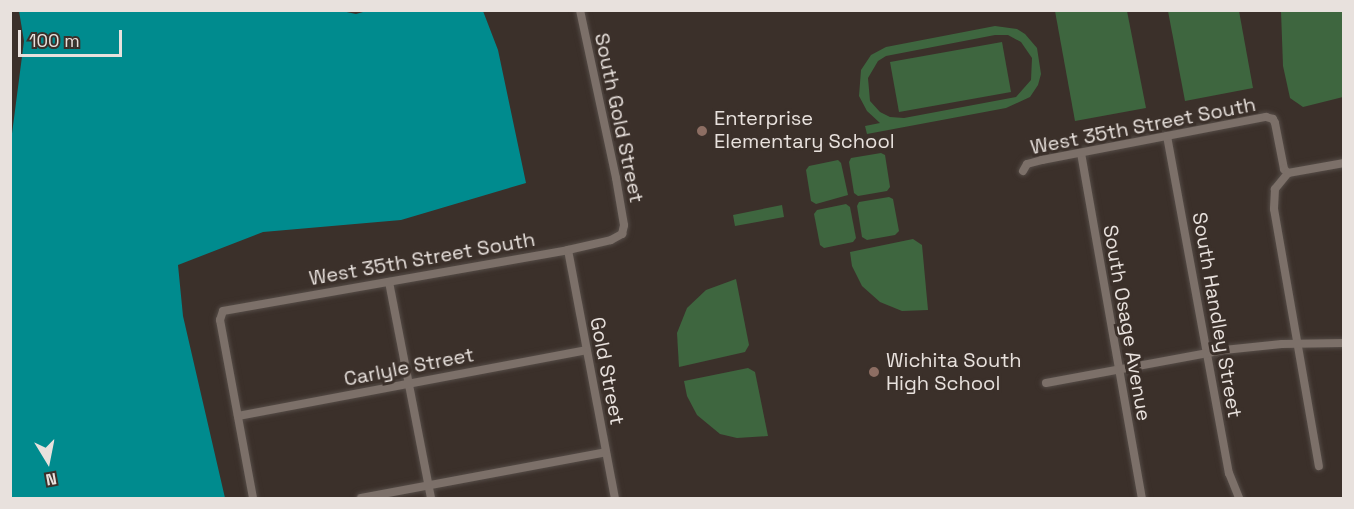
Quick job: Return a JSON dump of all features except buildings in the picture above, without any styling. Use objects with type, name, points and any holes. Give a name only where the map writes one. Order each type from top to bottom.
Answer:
[{"type":"street","name":"South Gold Street","points":[[580,10],[616,178],[623,231]]},
{"type":"street","name":"West 35th Street South","points":[[1023,171],[1028,164],[1264,117],[1273,119],[1284,169],[1288,173]]},
{"type":"street","name":"South Handley Street","points":[[1167,136],[1229,472],[1239,498]]},
{"type":"street","name":"South Osage Avenue","points":[[1081,153],[1142,498]]},
{"type":"street","points":[[1319,466],[1273,206],[1275,189],[1288,173],[1344,163]]},
{"type":"street","name":"West 35th Street South","points":[[237,416],[220,318],[223,311],[568,250],[616,239],[623,231]]},
{"type":"street","name":"Gold Street","points":[[568,250],[615,498]]},
{"type":"street","points":[[389,282],[431,498]]},
{"type":"street","points":[[1046,383],[1207,352],[1297,343],[1344,343]]},
{"type":"street","name":"Carlyle Street","points":[[237,416],[586,350]]},
{"type":"street","points":[[237,416],[253,498]]},
{"type":"street","points":[[361,498],[606,452]]},
{"type":"green space","points":[[1055,11],[1127,11],[1146,108],[1075,121]]},
{"type":"green space","points":[[1168,11],[1239,11],[1253,88],[1185,101]]},
{"type":"green space","points":[[1281,11],[1343,11],[1343,97],[1303,107],[1290,98],[1283,66]]},
{"type":"green space","points":[[995,26],[1017,29],[1025,34],[1037,48],[1041,74],[1038,85],[1030,97],[1006,108],[867,134],[865,126],[880,123],[867,111],[859,96],[861,70],[871,55],[886,47]],"holes":[[[995,35],[1008,35],[1021,42],[1032,58],[1031,80],[1016,97],[904,118],[890,117],[880,112],[870,101],[868,78],[878,61],[886,56]]]},
{"type":"green space","points":[[1002,42],[1011,92],[899,112],[890,62]]},
{"type":"green space","points":[[881,153],[885,155],[890,187],[887,191],[858,196],[854,193],[849,162],[851,158]]},
{"type":"green space","points":[[838,160],[841,163],[848,195],[816,204],[811,201],[806,170],[809,166]]},
{"type":"green space","points":[[889,197],[893,199],[899,231],[895,235],[867,240],[862,237],[857,206],[859,202]]},
{"type":"green space","points":[[846,204],[850,207],[856,238],[853,242],[824,248],[820,245],[814,214],[817,210]]},
{"type":"green space","points":[[782,205],[784,217],[735,226],[733,215]]},
{"type":"green space","points":[[913,239],[922,245],[928,310],[902,311],[880,302],[862,286],[852,266],[850,252]]},
{"type":"green space","points":[[736,279],[749,345],[745,352],[679,367],[677,333],[687,308],[706,290]]},
{"type":"green space","points":[[748,368],[755,372],[768,436],[737,438],[720,434],[697,415],[687,396],[684,381]]},
{"type":"water","points":[[337,10],[356,14],[370,10],[483,11],[498,50],[526,183],[401,220],[263,232],[178,265],[183,316],[225,498],[11,498],[10,149],[24,41],[19,11]]},
{"type":"place","name":"Enterprise Elementary School","points":[[702,131]]},
{"type":"place","name":"Wichita South High School","points":[[874,372]]}]
